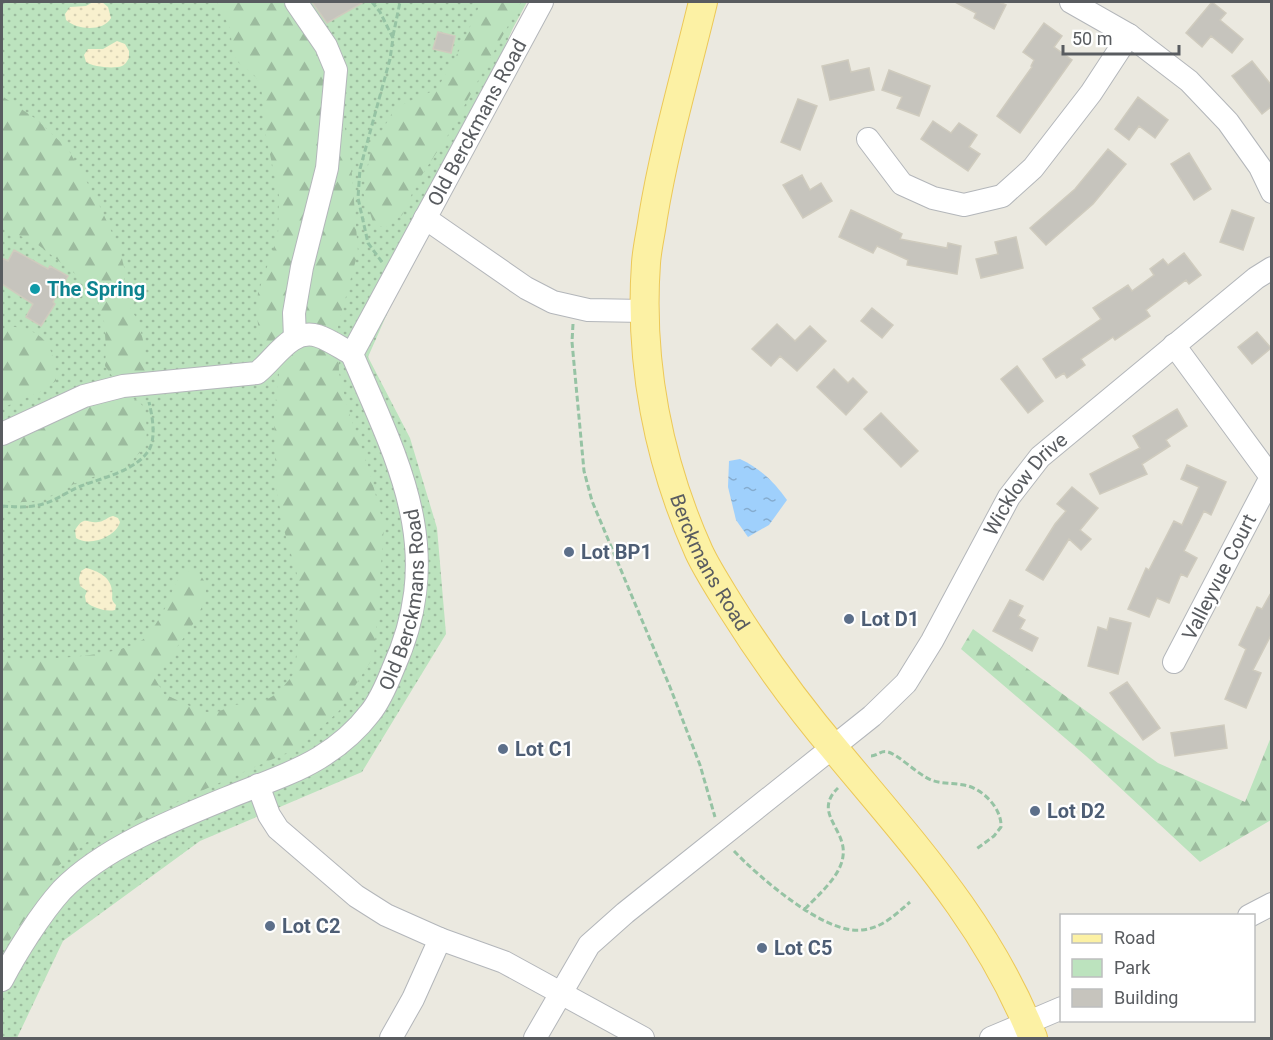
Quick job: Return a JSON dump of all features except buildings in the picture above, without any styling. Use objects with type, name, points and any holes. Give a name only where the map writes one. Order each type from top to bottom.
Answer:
[{"type":"main road","name":"Berckmans Road","points":[[703,2],[662,166],[646,260],[644,311],[646,355],[667,469],[699,552],[757,650],[969,916],[1003,970],[1030,1030]]},
{"type":"street","points":[[295,338],[294,313],[302,267],[327,168],[336,70],[326,46],[296,2]]},
{"type":"street","name":"Old Berckmans Road","points":[[2,981],[41,917],[62,891],[88,868],[161,826],[320,758],[342,741],[370,713],[386,685],[402,649],[413,611],[418,564],[415,529],[399,464],[352,354],[542,2]]},
{"type":"street","points":[[1071,2],[1129,35],[1189,81],[1228,122],[1260,167],[1272,192]]},
{"type":"street","points":[[868,139],[902,184],[933,198],[964,205],[1002,196],[1033,168],[1091,93],[1129,35]]},
{"type":"street","points":[[425,218],[526,288],[553,302],[575,308],[644,311]]},
{"type":"street","name":"Wicklow Drive","points":[[535,1038],[589,945],[720,836],[872,716],[906,683],[932,640],[1009,497],[1040,457],[1256,278],[1272,268]]},
{"type":"street","points":[[2,434],[84,396],[123,386],[257,373],[295,338],[303,334],[317,335],[352,354]]},
{"type":"street","name":"Valleyvue Court","points":[[1174,345],[1271,477],[1174,662]]},
{"type":"street","points":[[258,785],[269,815],[278,829],[356,896],[386,915],[440,939],[504,962],[643,1038]]},
{"type":"street","points":[[1251,914],[1272,904]]},
{"type":"street","points":[[391,1038],[413,999],[440,939]]},
{"type":"street","points":[[990,1038],[1030,1030],[1060,1009]]},
{"type":"path","points":[[372,2],[380,12],[393,38]]},
{"type":"path","points":[[396,273],[379,260],[368,243],[358,198],[360,169],[390,59],[400,2]]},
{"type":"path","points":[[575,308],[572,342],[584,471],[592,501],[700,765],[720,836],[759,873],[805,909],[836,927],[862,931],[877,927],[910,902]]},
{"type":"path","points":[[2,506],[23,508],[45,503],[81,486],[105,479],[127,468],[146,454],[153,439],[152,416],[147,393],[138,386]]},
{"type":"path","points":[[871,756],[876,756],[881,752],[891,753],[929,779],[940,783],[971,786],[987,798],[999,812],[1001,827],[994,836],[975,850]]},
{"type":"path","points":[[805,909],[834,876],[843,856],[842,844],[828,810],[831,795],[838,788]]},
{"type":"green space","points":[[2,2],[527,2],[513,28],[368,357],[410,438],[437,528],[446,634],[362,772],[200,841],[63,941],[17,1038],[2,1038]]},
{"type":"green space","points":[[217,2],[283,2],[305,30],[339,93],[351,163],[358,252],[338,326],[339,373],[384,526],[374,656],[339,711],[300,747],[87,842],[56,868],[43,893],[2,951],[2,658],[34,659],[99,654],[135,644],[151,631],[180,577],[191,570],[203,578],[206,590],[203,604],[196,619],[159,671],[151,672],[164,694],[206,712],[217,712],[235,705],[266,700],[278,693],[293,675],[298,649],[297,612],[301,588],[284,530],[276,487],[274,415],[279,374],[277,364],[260,339],[256,309],[258,293],[278,235],[279,196],[266,136],[261,85],[233,54],[230,28]]},
{"type":"green space","points":[[481,2],[521,2],[450,132],[418,181],[402,215],[386,227],[374,225],[363,192],[371,150],[395,108],[437,89],[461,47]]},
{"type":"green space","points":[[2,96],[36,119],[68,149],[96,198],[120,250],[124,267],[124,297],[138,321],[143,340],[146,377],[122,379],[112,376],[105,366],[104,321],[96,296],[78,276],[37,244],[2,227]]},
{"type":"green space","points":[[7,326],[30,331],[45,341],[53,358],[56,381],[40,392],[2,408],[2,332]]},
{"type":"green space","points":[[124,396],[140,403],[145,414],[146,440],[135,458],[119,468],[76,483],[43,499],[24,502],[2,501],[2,443],[86,408]]},
{"type":"green space","points":[[973,629],[1158,763],[1245,802],[1271,737],[1271,820],[1200,862],[1086,756],[961,649]]},
{"type":"sand","points":[[93,2],[102,2],[108,7],[111,18],[107,23],[90,28],[77,26],[66,20],[65,14],[70,7],[86,6]]},
{"type":"sand","points":[[117,41],[125,44],[129,51],[129,58],[123,65],[104,67],[86,62],[84,55],[88,49],[103,49]]},
{"type":"sand","points":[[113,516],[120,522],[108,536],[95,541],[81,541],[76,538],[75,530],[81,522],[100,522]]},
{"type":"sand","points":[[86,568],[99,573],[109,582],[112,600],[116,605],[115,610],[100,609],[86,602],[87,591],[80,586],[79,578],[81,571]]},
{"type":"water","points":[[740,459],[766,476],[787,500],[769,525],[748,537],[736,520],[728,487],[729,461]]},
{"type":"place","name":"The Spring","points":[[35,289]]},
{"type":"place","name":"Lot BP1","points":[[569,552]]},
{"type":"place","name":"Lot D1","points":[[849,619]]},
{"type":"place","name":"Lot C1","points":[[503,749]]},
{"type":"place","name":"Lot D2","points":[[1035,811]]},
{"type":"place","name":"Lot C2","points":[[270,926]]},
{"type":"place","name":"Lot C5","points":[[762,948]]}]
